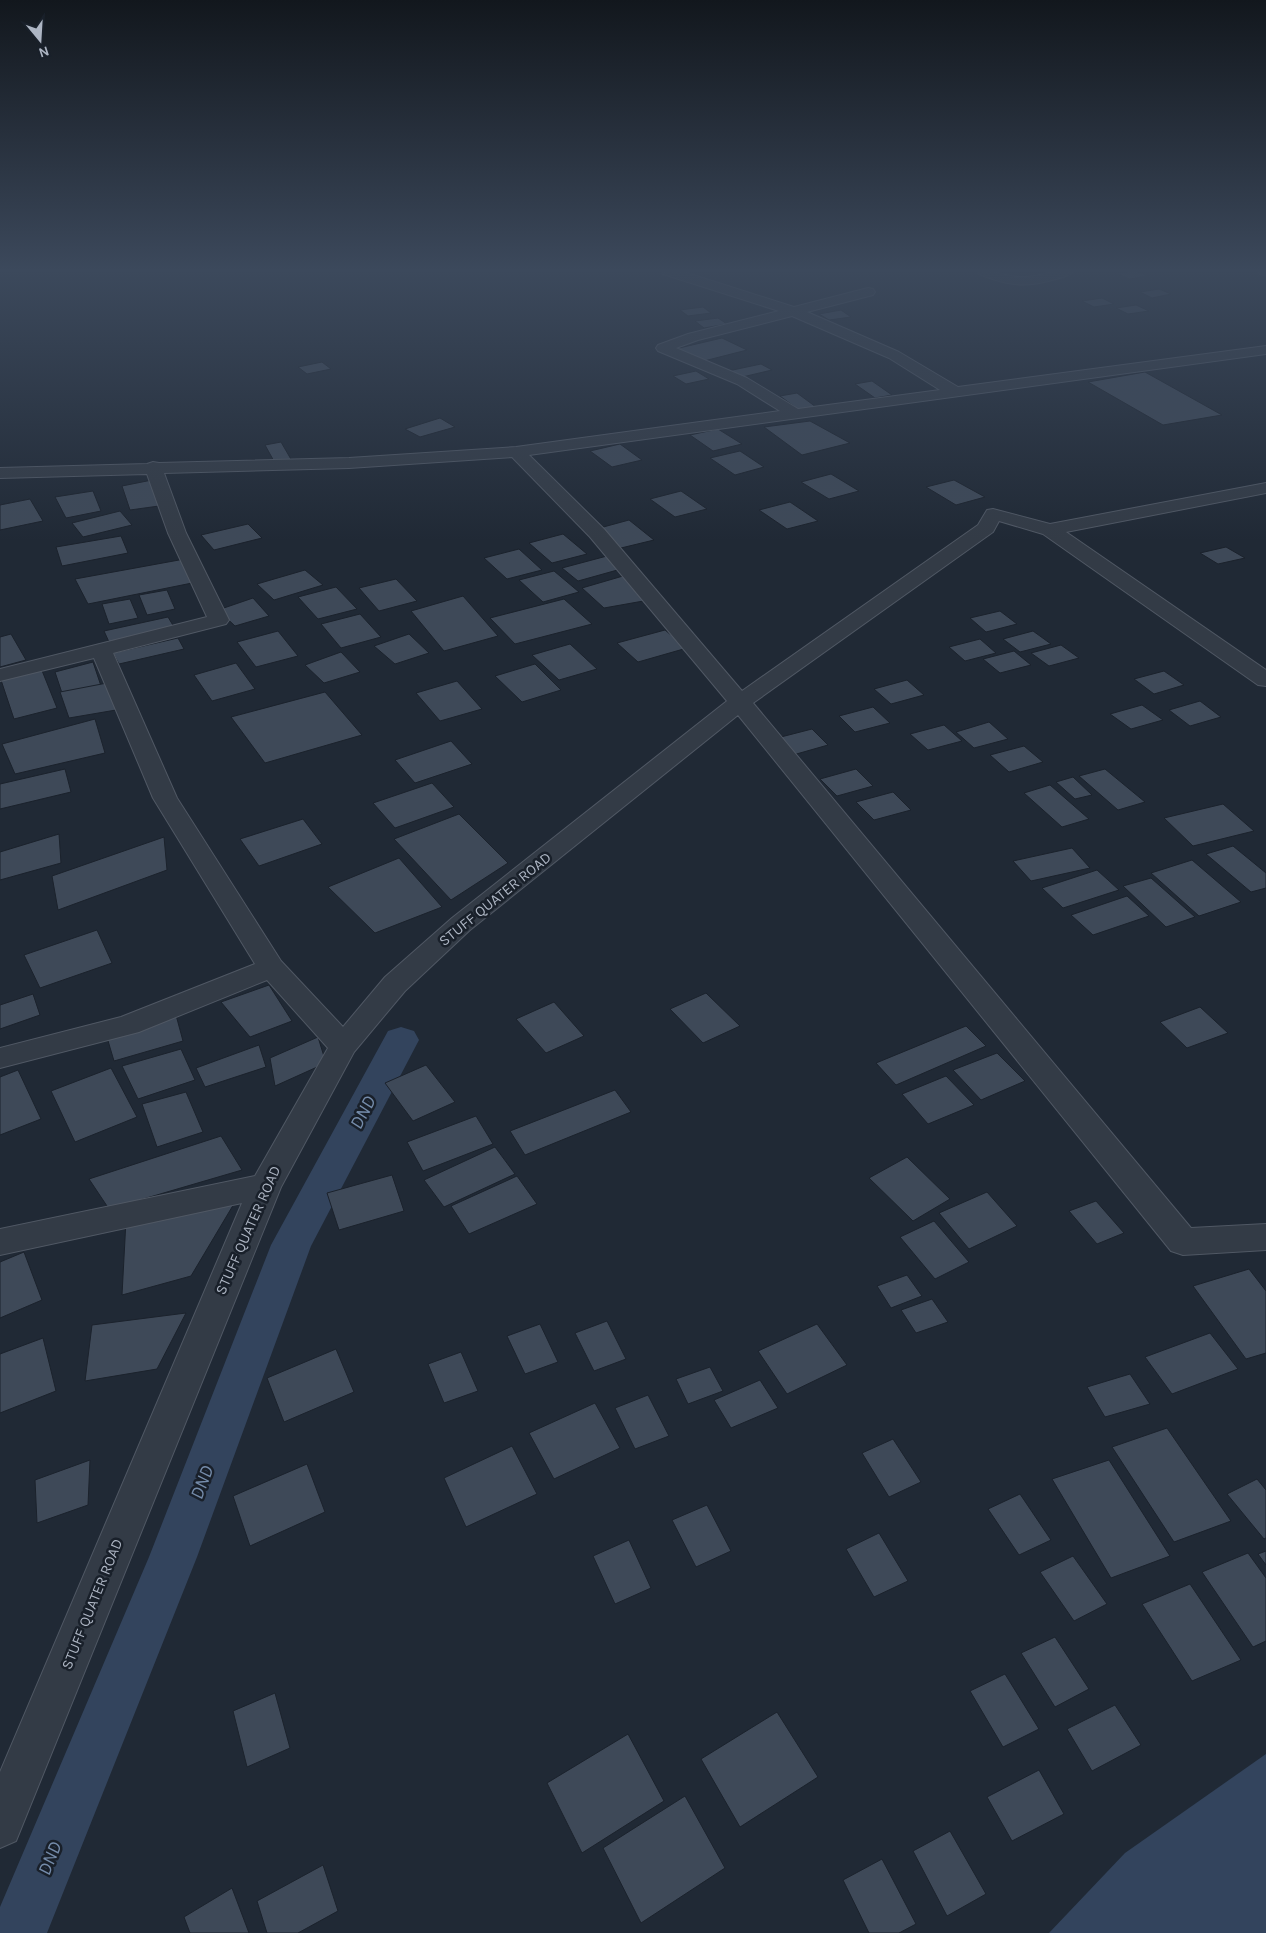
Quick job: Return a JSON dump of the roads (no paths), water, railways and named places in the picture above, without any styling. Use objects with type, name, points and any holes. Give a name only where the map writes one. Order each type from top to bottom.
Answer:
[{"type":"street","points":[[695,361],[742,381],[795,414]]},
{"type":"street","points":[[905,361],[956,393]]},
{"type":"street","points":[[0,473],[349,464],[516,452],[1185,361]]},
{"type":"street","points":[[516,452],[597,533],[740,702],[1183,1242],[1266,1237]]},
{"type":"street","points":[[0,675],[219,620],[177,533],[153,468]]},
{"type":"street","points":[[1050,530],[1258,490],[1266,501]]},
{"type":"street","name":"STUFF QUATER ROAD","points":[[0,1825],[265,1186],[343,1046],[395,984],[461,924],[740,702],[986,528],[993,514],[1050,530]]},
{"type":"street","points":[[1050,530],[1266,680]]},
{"type":"street","points":[[101,650],[164,798],[271,968],[343,1046]]},
{"type":"street","points":[[0,1058],[129,1025],[271,968]]},
{"type":"street","points":[[0,1242],[265,1186]]},
{"type":"water","points":[[1266,1754],[1266,1933],[1049,1933],[1125,1853]]},
{"type":"waterway","name":"DND","points":[[18,1933],[173,1557],[291,1245],[401,1040]]}]
